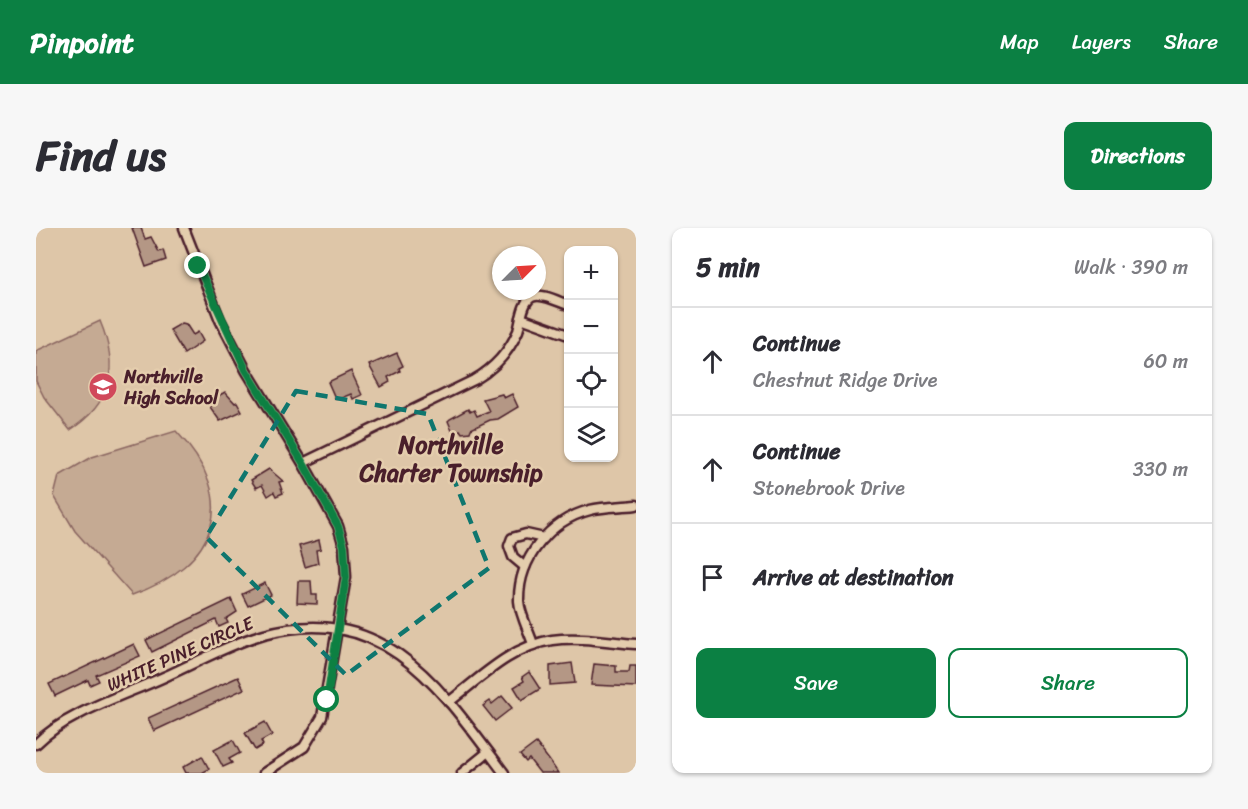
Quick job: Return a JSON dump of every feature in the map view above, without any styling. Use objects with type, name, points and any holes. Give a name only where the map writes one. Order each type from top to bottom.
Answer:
[{"type":"street","points":[[184,228],[202,278],[231,340],[338,526],[344,546],[346,577],[327,700],[317,728],[295,755],[264,773]]},
{"type":"street","points":[[303,463],[474,380],[492,369],[517,332],[527,301],[533,296],[539,295],[564,304]]},
{"type":"street","points":[[521,318],[564,334]]},
{"type":"street","points":[[533,644],[519,603],[527,560],[544,538],[582,512],[636,505]]},
{"type":"street","points":[[525,567],[513,557],[509,546],[512,538],[526,534],[544,538]]},
{"type":"street","name":"WHITE PINE CIRCLE","points":[[36,744],[64,723],[243,641],[284,629],[337,628],[367,637],[402,654],[449,702],[504,773]]},
{"type":"street","points":[[449,702],[502,661],[533,644],[571,639],[636,644]]},
{"type":"street","points":[[462,773],[488,752]]},
{"type":"highlighted area","points":[[296,391],[428,414],[489,568],[346,675],[206,537]]},
{"type":"shaded area","points":[[100,321],[109,353],[108,382],[96,408],[70,430],[44,397],[36,381],[36,351]]},
{"type":"shaded area","points":[[176,431],[196,456],[209,481],[213,505],[211,527],[201,548],[184,566],[161,582],[132,595],[75,531],[54,496],[59,476],[92,457]]},
{"type":"building","points":[[132,228],[141,228],[145,239],[151,237],[159,252],[163,250],[166,260],[146,267]]},
{"type":"building","points":[[182,323],[186,324],[193,335],[198,332],[203,341],[184,354],[170,330]]},
{"type":"building","points":[[397,353],[403,366],[399,368],[400,371],[388,377],[390,382],[381,387],[369,365]]},
{"type":"building","points":[[351,371],[362,395],[353,399],[351,394],[339,399],[335,398],[328,382]]},
{"type":"building","points":[[225,392],[235,403],[237,402],[242,411],[220,421],[210,407],[214,404],[211,400]]},
{"type":"building","points":[[502,394],[504,398],[512,394],[518,407],[498,419],[490,420],[471,429],[470,432],[462,433],[460,430],[453,433],[448,421],[450,419],[468,409],[470,412],[474,410],[477,416],[489,411],[483,399]]},
{"type":"building","points":[[269,469],[283,481],[279,482],[283,493],[276,496],[274,492],[268,496],[262,485],[256,488],[251,480]]},
{"type":"building","points":[[319,540],[321,549],[316,550],[318,563],[305,567],[299,546]]},
{"type":"building","points":[[298,581],[311,581],[312,595],[317,595],[317,604],[297,603]]},
{"type":"building","points":[[265,583],[271,595],[248,606],[242,594]]},
{"type":"building","points":[[231,599],[237,612],[226,619],[228,623],[219,627],[216,620],[152,652],[146,640]]},
{"type":"building","points":[[134,644],[140,656],[96,675],[99,681],[90,685],[88,680],[55,696],[49,684]]},
{"type":"building","points":[[572,663],[575,683],[550,685],[550,666]]},
{"type":"building","points":[[594,664],[616,666],[616,672],[629,672],[630,666],[636,666],[636,687],[591,685]]},
{"type":"building","points":[[529,672],[540,689],[522,700],[514,687],[524,681],[522,677]]},
{"type":"building","points":[[238,677],[244,689],[154,731],[148,718]]},
{"type":"building","points":[[502,696],[512,708],[495,721],[483,706],[490,701],[492,704]]},
{"type":"building","points":[[265,722],[272,735],[261,741],[263,745],[255,750],[245,733]]},
{"type":"building","points":[[233,740],[240,753],[229,759],[232,763],[223,767],[214,750]]},
{"type":"building","points":[[536,743],[558,773],[540,773],[529,759],[526,762],[520,755]]},
{"type":"building","points":[[202,756],[209,769],[202,773],[186,773],[183,767]]},
{"type":"place","name":"Northville High School","points":[[103,387]]},
{"type":"district","name":"Northville Charter Township","points":[[451,459]]},
{"type":"route","points":[[198,266],[220,320],[246,370],[303,463],[338,526],[344,546],[346,577],[327,700]]}]
